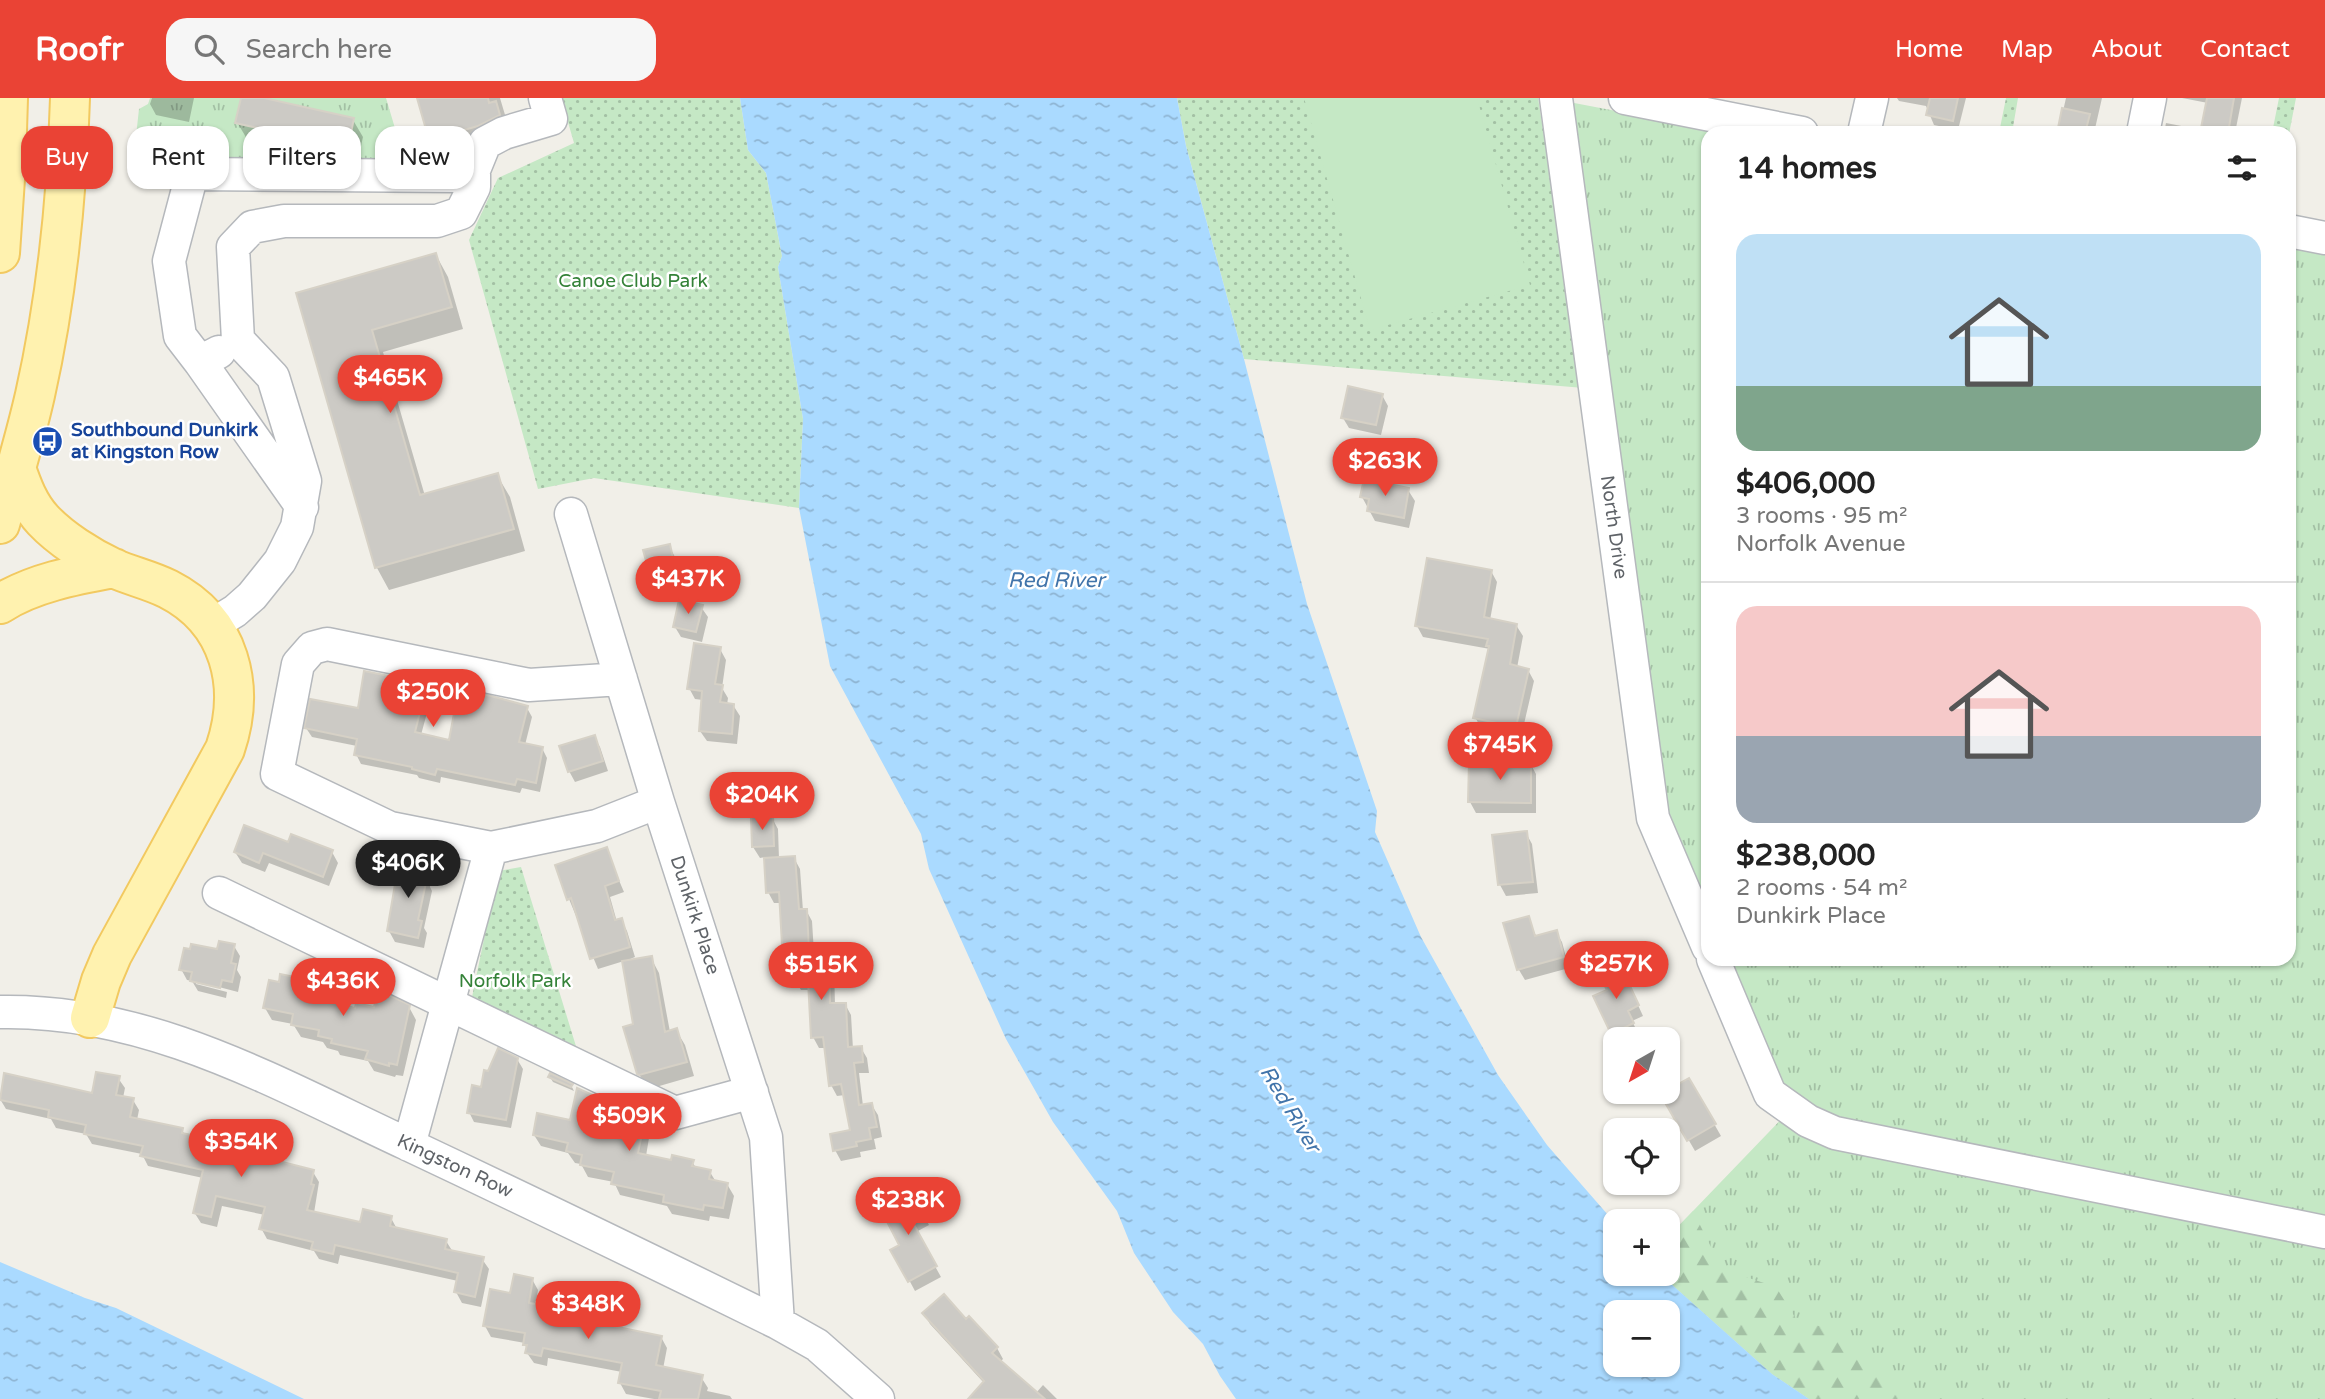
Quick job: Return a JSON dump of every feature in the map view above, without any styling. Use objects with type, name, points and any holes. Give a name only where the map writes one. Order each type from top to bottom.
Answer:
[{"type":"main road","points":[[0,253],[8,98]]},
{"type":"main road","points":[[0,524],[35,396],[56,277],[68,169],[70,98]]},
{"type":"main road","points":[[16,468],[24,490],[43,520],[76,545],[114,568],[146,578],[193,605],[212,625],[229,658],[234,680],[235,709],[230,735],[217,765],[112,956],[90,1018]]},
{"type":"main road","points":[[0,604],[35,587],[114,568]]},
{"type":"street","points":[[474,170],[485,143],[504,133],[551,119],[545,98]]},
{"type":"street","name":"North Drive","points":[[1556,98],[1653,818],[1701,931]]},
{"type":"street","points":[[1625,98],[1767,126]]},
{"type":"street","points":[[1866,126],[1872,98]]},
{"type":"street","points":[[2144,126],[2150,98]]},
{"type":"street","points":[[302,506],[180,336],[169,261],[192,174],[375,175]]},
{"type":"street","points":[[212,625],[235,611],[266,580],[289,543],[302,506],[304,481],[273,377],[239,340],[233,247],[252,227],[284,220],[437,221],[461,213],[473,189]]},
{"type":"street","points":[[2296,232],[2325,238]]},
{"type":"street","points":[[200,362],[239,340]]},
{"type":"street","name":"Dunkirk Place","points":[[571,514],[658,802],[766,1137],[778,1323]]},
{"type":"street","points":[[621,679],[529,685],[327,644],[312,648],[298,664],[277,774],[390,828],[491,848],[597,826],[658,802]]},
{"type":"street","points":[[409,1145],[491,848]]},
{"type":"street","points":[[219,893],[675,1113],[752,1092]]},
{"type":"street","points":[[1716,966],[1770,1094],[1808,1121],[1835,1133],[2325,1231]]},
{"type":"street","name":"Kingston Row","points":[[0,1012],[39,1012],[90,1018],[135,1028],[205,1051],[525,1199],[778,1323],[817,1345],[878,1399]]},
{"type":"green space","points":[[150,98],[386,98],[394,126],[375,126],[375,168],[361,167],[361,126],[243,126],[243,163],[229,163],[229,126],[137,126],[139,109],[148,104]]},
{"type":"green space","name":"Canoe Club Park","points":[[561,98],[740,98],[748,150],[766,173],[782,256],[778,267],[803,419],[799,508],[594,478],[538,489],[469,240],[498,178],[574,143]]},
{"type":"green space","points":[[1177,98],[1538,98],[1584,388],[1244,359],[1186,146]]},
{"type":"green space","points":[[1304,98],[1477,98],[1530,285],[1370,330]]},
{"type":"green space","points":[[2006,98],[2018,98],[2013,126],[2000,126]]},
{"type":"green space","points":[[2279,98],[2296,98],[2291,126],[2273,126]]},
{"type":"green space","points":[[1569,102],[1701,127],[1701,931],[1653,818]]},
{"type":"green space","points":[[2296,246],[2325,252],[2325,1399],[1809,1399],[1772,1374],[1673,1286],[1680,1286],[1680,1225],[1791,1109],[1717,966],[2296,966]]},
{"type":"green space","name":"Norfolk Park","points":[[521,867],[579,1056],[471,1002],[498,871]]},
{"type":"green space","points":[[1693,1211],[1722,1269],[1776,1287],[1798,1322],[1830,1328],[1902,1399],[1809,1399],[1772,1374],[1673,1286],[1680,1286],[1680,1225]]},
{"type":"water","name":"Red River","points":[[740,98],[1177,98],[1186,146],[1307,604],[1377,811],[1375,832],[1421,937],[1498,1075],[1547,1145],[1603,1209],[1603,1286],[1673,1286],[1772,1374],[1809,1399],[1236,1399],[1203,1344],[1173,1312],[1134,1253],[1117,1211],[1053,1122],[1006,1039],[929,869],[921,834],[830,666],[799,508],[803,419],[778,267],[782,256],[766,173],[748,150]]},
{"type":"water","points":[[0,1262],[85,1298],[116,1308],[304,1399],[0,1399]]},
{"type":"building","points":[[241,98],[264,98],[354,118],[352,126],[249,126],[235,123]]},
{"type":"building","points":[[417,98],[488,98],[489,103],[496,101],[500,115],[474,127],[425,126]]},
{"type":"building","points":[[1930,98],[1958,98],[1953,121],[1926,115]]},
{"type":"building","points":[[2207,98],[2234,98],[2229,126],[2201,126]]},
{"type":"building","points":[[2062,108],[2090,114],[2087,126],[2058,126]]},
{"type":"building","points":[[436,253],[452,307],[372,330],[420,495],[498,473],[514,529],[375,568],[296,293]]},
{"type":"building","points":[[1348,386],[1383,394],[1376,425],[1341,418]]},
{"type":"building","points":[[1364,479],[1409,488],[1404,518],[1367,511],[1369,499],[1360,497]]},
{"type":"building","points":[[670,544],[674,563],[648,568],[643,550]]},
{"type":"building","points":[[1427,558],[1492,570],[1484,617],[1517,624],[1510,664],[1529,669],[1516,727],[1473,718],[1489,646],[1486,646],[1488,639],[1415,626]]},
{"type":"building","points":[[679,600],[703,605],[696,632],[673,627]]},
{"type":"building","points":[[694,643],[721,647],[715,684],[723,685],[720,702],[734,704],[732,734],[699,731],[702,691],[687,689]]},
{"type":"building","points":[[364,671],[528,706],[519,742],[543,747],[536,783],[517,779],[515,785],[437,769],[435,775],[412,767],[354,755],[357,739],[304,728],[310,699],[358,708]],"holes":[[[423,700],[455,708],[449,740],[415,732]]]},
{"type":"building","points":[[595,735],[603,761],[568,772],[559,746]]},
{"type":"building","points":[[1469,761],[1531,761],[1531,803],[1468,802]]},
{"type":"building","points":[[773,816],[774,846],[752,847],[751,817]]},
{"type":"building","points":[[244,825],[288,842],[291,834],[333,850],[323,877],[263,853],[259,863],[234,852]]},
{"type":"building","points":[[1527,831],[1533,882],[1498,885],[1492,835]]},
{"type":"building","points":[[607,847],[619,881],[605,886],[615,920],[622,918],[630,947],[590,959],[571,898],[567,900],[555,865]]},
{"type":"building","points":[[795,856],[799,909],[807,909],[809,952],[829,951],[830,1003],[846,1003],[848,1047],[862,1046],[863,1062],[854,1063],[859,1105],[872,1103],[877,1127],[869,1128],[871,1139],[856,1142],[857,1146],[833,1151],[830,1134],[850,1130],[841,1084],[829,1086],[823,1037],[811,1038],[808,980],[793,980],[792,944],[782,945],[779,892],[766,893],[764,858]]},
{"type":"building","points":[[399,861],[426,867],[424,878],[427,878],[418,920],[422,921],[418,938],[387,931]]},
{"type":"building","points":[[1529,916],[1535,936],[1557,930],[1564,957],[1517,970],[1503,923]]},
{"type":"building","points":[[219,941],[235,944],[231,963],[236,964],[232,982],[222,980],[220,988],[190,981],[192,972],[179,970],[184,948],[190,949],[191,944],[217,949]]},
{"type":"building","points":[[652,956],[665,1032],[677,1028],[687,1062],[639,1075],[623,1027],[633,1024],[622,961]]},
{"type":"building","points":[[1621,967],[1639,1005],[1628,1011],[1634,1023],[1626,1027],[1608,1027],[1593,996],[1607,990],[1600,977]]},
{"type":"building","points":[[280,974],[324,983],[321,1000],[355,1008],[356,1003],[374,1007],[378,990],[410,1005],[397,1065],[389,1063],[389,1066],[365,1059],[368,1051],[331,1043],[332,1039],[318,1036],[319,1030],[291,1025],[293,1014],[263,1008],[269,980],[279,982]]},
{"type":"building","points":[[498,1048],[518,1058],[506,1120],[467,1113],[472,1085],[481,1087],[484,1070],[488,1071]]},
{"type":"building","points":[[96,1072],[120,1076],[116,1095],[134,1098],[130,1117],[183,1128],[182,1133],[219,1141],[216,1154],[257,1164],[259,1156],[314,1170],[311,1184],[314,1185],[307,1210],[360,1222],[363,1209],[392,1216],[390,1226],[447,1239],[445,1249],[484,1257],[475,1297],[454,1292],[458,1273],[335,1245],[333,1254],[311,1249],[313,1242],[259,1229],[265,1207],[216,1196],[211,1217],[193,1213],[203,1170],[140,1156],[143,1146],[84,1134],[86,1125],[48,1117],[49,1110],[0,1100],[4,1073],[92,1093]]},
{"type":"building","points":[[550,1073],[573,1084],[571,1087],[548,1077]]},
{"type":"building","points":[[1689,1078],[1716,1124],[1687,1141],[1680,1129],[1680,1118],[1674,1118],[1666,1104],[1680,1104],[1680,1083]]},
{"type":"building","points":[[577,1088],[645,1119],[638,1153],[671,1160],[672,1155],[694,1160],[692,1166],[711,1170],[709,1179],[728,1183],[723,1208],[704,1205],[703,1210],[663,1202],[664,1195],[611,1184],[614,1172],[580,1165],[582,1155],[566,1151],[568,1143],[533,1135],[537,1113],[570,1120]]},
{"type":"building","points":[[913,1191],[925,1214],[912,1221],[937,1266],[908,1282],[890,1250],[899,1245],[880,1208]]},
{"type":"building","points":[[514,1274],[533,1278],[529,1303],[536,1302],[579,1312],[578,1319],[662,1336],[656,1365],[703,1375],[698,1399],[659,1399],[661,1391],[618,1383],[622,1363],[543,1348],[541,1356],[525,1353],[525,1333],[483,1326],[490,1289],[510,1293]]},
{"type":"building","points":[[944,1294],[966,1319],[969,1316],[998,1347],[992,1353],[1045,1399],[968,1399],[984,1381],[922,1313]]},
{"type":"place","name":"Southbound Dunkirk at Kingston Row","points":[[48,441]]}]
